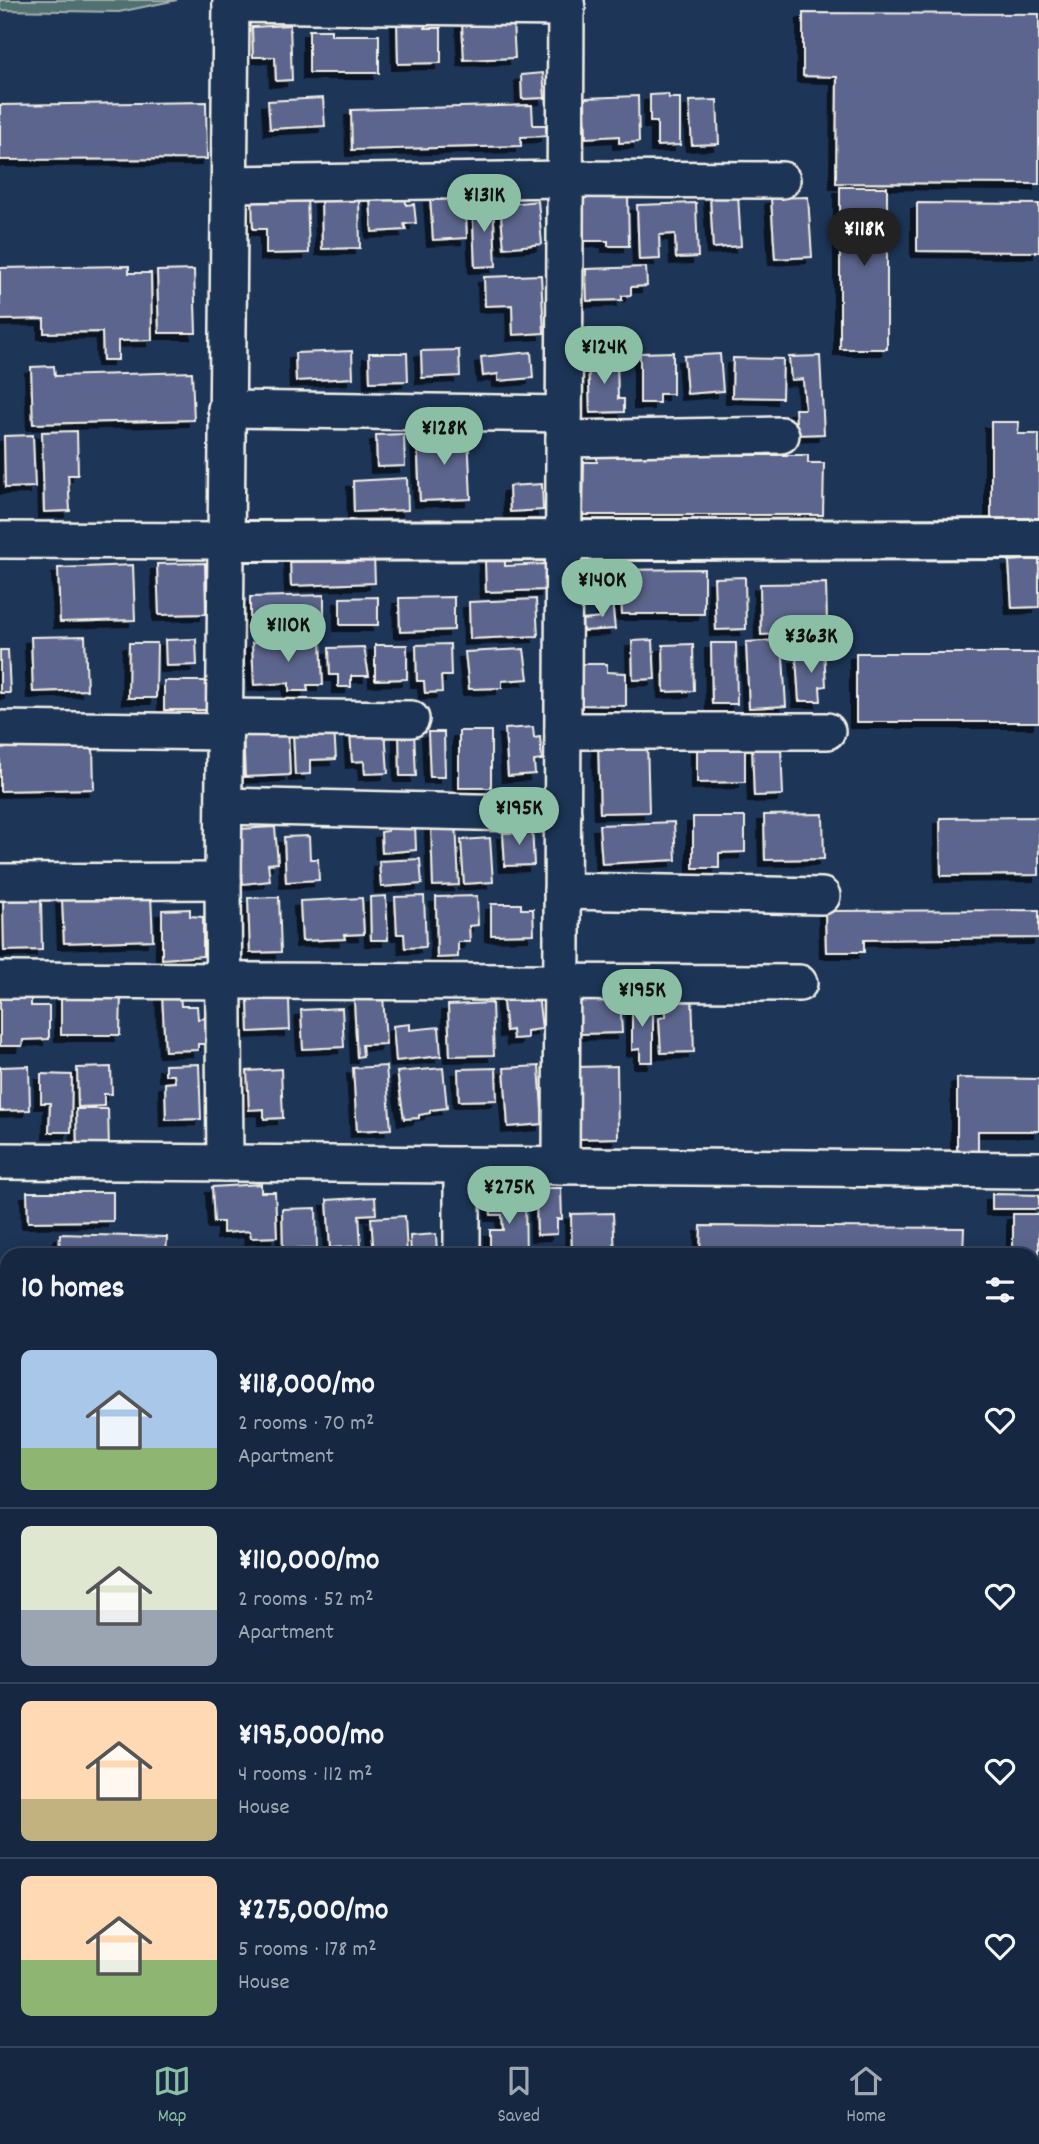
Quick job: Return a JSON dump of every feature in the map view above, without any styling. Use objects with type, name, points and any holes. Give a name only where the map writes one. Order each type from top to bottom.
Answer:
[{"type":"street","points":[[225,1163],[225,541],[232,2],[566,4],[561,1166]]},
{"type":"street","points":[[229,184],[564,179],[782,180]]},
{"type":"street","points":[[226,409],[782,435]]},
{"type":"street","points":[[0,540],[1039,539]]},
{"type":"street","points":[[0,729],[411,719]]},
{"type":"street","points":[[563,731],[827,731]]},
{"type":"street","points":[[225,806],[563,814]]},
{"type":"street","points":[[0,882],[223,881]]},
{"type":"street","points":[[562,891],[822,896]]},
{"type":"street","points":[[0,980],[562,980],[799,983]]},
{"type":"street","points":[[0,1161],[1039,1170]]},
{"type":"street","points":[[462,1165],[463,1248]]},
{"type":"green space","points":[[0,0],[177,0],[119,12],[0,10]]},
{"type":"building","points":[[803,13],[1039,14],[1039,184],[836,183],[837,77],[803,76]]},
{"type":"building","points":[[425,21],[425,28],[441,28],[441,63],[398,64],[397,22]]},
{"type":"building","points":[[513,21],[515,58],[464,60],[462,23]]},
{"type":"building","points":[[290,25],[292,80],[276,81],[275,57],[253,57],[252,27]]},
{"type":"building","points":[[309,30],[331,30],[331,35],[379,35],[379,73],[309,73]]},
{"type":"building","points":[[543,73],[545,98],[522,99],[521,75]]},
{"type":"building","points":[[668,94],[669,98],[680,98],[680,145],[657,146],[657,122],[650,122],[650,95]]},
{"type":"building","points":[[638,96],[639,142],[619,143],[619,136],[586,138],[585,98]]},
{"type":"building","points":[[323,98],[325,126],[270,129],[268,101]]},
{"type":"building","points":[[717,100],[719,144],[692,145],[689,101]]},
{"type":"building","points":[[206,102],[207,159],[0,160],[0,105]]},
{"type":"building","points":[[532,105],[533,125],[546,125],[546,136],[521,137],[521,146],[352,150],[351,110]]},
{"type":"building","points":[[840,187],[887,187],[887,349],[840,349]]},
{"type":"building","points":[[405,194],[406,205],[414,204],[416,223],[404,224],[406,230],[372,232],[370,197]]},
{"type":"building","points":[[628,194],[629,246],[608,246],[608,241],[584,241],[584,195]]},
{"type":"building","points":[[738,194],[741,246],[713,248],[710,196]]},
{"type":"building","points":[[307,195],[309,253],[266,254],[266,229],[253,229],[252,196]]},
{"type":"building","points":[[321,195],[359,195],[360,248],[322,249]]},
{"type":"building","points":[[465,195],[467,238],[433,240],[430,197]]},
{"type":"building","points":[[808,197],[812,257],[775,259],[771,198]]},
{"type":"building","points":[[493,201],[496,266],[475,267],[472,202]]},
{"type":"building","points":[[538,201],[542,244],[504,248],[500,205]]},
{"type":"building","points":[[696,203],[698,257],[676,258],[675,234],[659,235],[660,259],[639,260],[637,205]]},
{"type":"building","points":[[917,203],[1039,204],[1039,252],[917,251]]},
{"type":"building","points":[[129,266],[129,273],[151,273],[152,340],[118,341],[118,360],[103,360],[102,332],[44,333],[44,319],[0,320],[0,268]]},
{"type":"building","points":[[646,267],[647,286],[631,287],[631,295],[622,296],[622,300],[587,301],[586,269]]},
{"type":"building","points":[[194,270],[196,333],[159,333],[157,271]]},
{"type":"building","points":[[541,275],[544,333],[513,335],[512,305],[485,306],[484,277]]},
{"type":"building","points":[[459,350],[460,376],[422,378],[421,351]]},
{"type":"building","points":[[352,351],[353,378],[296,381],[295,353]]},
{"type":"building","points":[[531,352],[533,378],[498,381],[498,374],[483,376],[481,357]]},
{"type":"building","points":[[673,352],[673,394],[659,394],[659,403],[640,403],[640,353]]},
{"type":"building","points":[[369,353],[407,353],[408,381],[370,382]]},
{"type":"building","points":[[720,354],[723,391],[687,394],[684,356]]},
{"type":"building","points":[[820,356],[824,434],[797,435],[795,409],[805,409],[803,379],[791,380],[789,357]]},
{"type":"building","points":[[617,358],[618,399],[624,399],[624,412],[590,413],[588,359]]},
{"type":"building","points":[[733,358],[783,359],[782,398],[732,397]]},
{"type":"building","points":[[54,366],[55,376],[192,372],[194,420],[33,424],[31,367]]},
{"type":"building","points":[[991,422],[1019,422],[1018,434],[1039,434],[1039,519],[991,519]]},
{"type":"building","points":[[77,431],[78,475],[68,475],[70,511],[44,512],[42,432]]},
{"type":"building","points":[[468,433],[471,499],[420,501],[417,436]]},
{"type":"building","points":[[404,434],[405,466],[377,467],[376,435]]},
{"type":"building","points":[[33,435],[35,487],[5,488],[4,436]]},
{"type":"building","points":[[597,455],[808,455],[808,463],[824,463],[823,515],[583,515],[584,462],[597,462]]},
{"type":"building","points":[[407,478],[408,510],[354,512],[353,481]]},
{"type":"building","points":[[542,484],[543,510],[510,512],[509,486]]},
{"type":"building","points":[[374,555],[375,583],[291,586],[290,558]]},
{"type":"building","points":[[485,559],[505,559],[505,566],[545,564],[546,590],[486,592]]},
{"type":"building","points":[[1039,559],[1039,607],[1012,608],[1009,561]]},
{"type":"building","points":[[205,563],[206,614],[159,615],[157,564]]},
{"type":"building","points":[[133,565],[135,620],[60,622],[58,568]]},
{"type":"building","points":[[704,569],[704,614],[622,614],[621,591],[609,592],[608,570]]},
{"type":"building","points":[[745,577],[746,629],[716,630],[714,578]]},
{"type":"building","points":[[826,583],[827,621],[818,621],[818,628],[779,629],[779,634],[761,635],[760,584]]},
{"type":"building","points":[[324,595],[324,631],[262,631],[262,625],[250,625],[250,597]]},
{"type":"building","points":[[378,597],[378,625],[340,625],[340,598]]},
{"type":"building","points":[[454,597],[454,630],[400,632],[399,598]]},
{"type":"building","points":[[536,599],[538,636],[470,639],[469,602]]},
{"type":"building","points":[[612,600],[615,629],[583,631],[582,620],[602,618],[601,601]]},
{"type":"building","points":[[85,636],[87,690],[33,692],[31,637]]},
{"type":"building","points":[[196,639],[197,665],[166,666],[165,640]]},
{"type":"building","points":[[321,640],[323,685],[307,685],[308,691],[289,691],[289,683],[254,685],[252,643]]},
{"type":"building","points":[[653,640],[655,679],[633,680],[632,641]]},
{"type":"building","points":[[782,640],[786,706],[749,708],[746,642]]},
{"type":"building","points":[[129,643],[157,643],[156,698],[128,698]]},
{"type":"building","points":[[711,643],[736,643],[737,704],[712,704]]},
{"type":"building","points":[[450,644],[451,676],[441,676],[442,692],[425,693],[424,681],[417,681],[416,645]]},
{"type":"building","points":[[693,644],[694,691],[664,692],[663,645]]},
{"type":"building","points":[[375,645],[407,645],[407,679],[375,680]]},
{"type":"building","points":[[364,647],[369,676],[351,676],[351,687],[338,687],[338,675],[330,675],[329,648]]},
{"type":"building","points":[[824,648],[826,686],[820,687],[821,701],[799,701],[796,657],[807,657],[807,649]]},
{"type":"building","points":[[524,649],[528,679],[502,681],[502,688],[469,689],[465,652]]},
{"type":"building","points":[[0,650],[8,650],[10,693],[0,693]]},
{"type":"building","points":[[856,653],[1039,653],[1039,722],[856,722]]},
{"type":"building","points":[[582,664],[607,664],[607,672],[626,673],[626,706],[581,705]]},
{"type":"building","points":[[164,681],[209,681],[208,710],[164,710]]},
{"type":"building","points":[[533,727],[534,738],[540,737],[542,760],[534,761],[535,774],[508,776],[505,729]]},
{"type":"building","points":[[334,728],[336,759],[310,760],[310,774],[295,775],[293,730]]},
{"type":"building","points":[[288,729],[290,775],[245,777],[243,731]]},
{"type":"building","points":[[385,729],[388,773],[365,774],[364,761],[352,762],[350,731]]},
{"type":"building","points":[[399,731],[414,731],[416,776],[400,776]]},
{"type":"building","points":[[459,731],[491,731],[491,788],[459,788]]},
{"type":"building","points":[[428,732],[444,732],[445,777],[430,777]]},
{"type":"building","points":[[647,739],[649,812],[600,813],[598,741]]},
{"type":"building","points":[[93,745],[94,789],[0,791],[0,748]]},
{"type":"building","points":[[781,746],[783,795],[754,796],[752,747]]},
{"type":"building","points":[[697,747],[745,747],[745,782],[697,783]]},
{"type":"building","points":[[823,814],[824,859],[765,860],[764,815]]},
{"type":"building","points":[[693,817],[745,817],[745,852],[719,853],[719,868],[693,868]]},
{"type":"building","points":[[1039,817],[1039,875],[941,876],[940,818]]},
{"type":"building","points":[[674,822],[676,860],[602,864],[599,825]]},
{"type":"building","points":[[415,823],[416,850],[382,853],[381,832],[388,831],[388,825]]},
{"type":"building","points":[[456,823],[459,885],[433,886],[431,824]]},
{"type":"building","points":[[532,825],[534,865],[505,866],[503,833],[513,833],[513,826]]},
{"type":"building","points":[[275,827],[278,863],[268,864],[270,881],[243,884],[239,829]]},
{"type":"building","points":[[309,836],[310,859],[318,859],[319,880],[286,882],[284,837]]},
{"type":"building","points":[[490,838],[493,882],[464,884],[461,840]]},
{"type":"building","points":[[420,859],[422,884],[381,887],[379,861]]},
{"type":"building","points":[[151,895],[153,940],[64,943],[62,899]]},
{"type":"building","points":[[386,896],[388,940],[371,940],[370,897]]},
{"type":"building","points":[[424,896],[426,947],[405,948],[404,934],[397,934],[395,897]]},
{"type":"building","points":[[477,896],[478,925],[469,926],[470,942],[458,942],[458,957],[437,958],[436,897]]},
{"type":"building","points":[[279,897],[281,952],[250,953],[248,898]]},
{"type":"building","points":[[3,898],[41,898],[42,950],[4,951]]},
{"type":"building","points":[[362,898],[364,934],[344,935],[345,939],[302,941],[300,901]]},
{"type":"building","points":[[491,904],[521,904],[521,909],[533,909],[534,934],[491,935]]},
{"type":"building","points":[[190,909],[190,916],[203,917],[203,956],[162,959],[162,910]]},
{"type":"building","points":[[1039,910],[1039,938],[864,940],[864,952],[826,952],[825,911]]},
{"type":"building","points":[[502,992],[538,995],[542,1029],[527,1031],[527,1038],[513,1039],[512,1030],[506,1031]]},
{"type":"building","points":[[61,993],[121,993],[120,1035],[61,1035]]},
{"type":"building","points":[[180,993],[181,1006],[197,1006],[198,1019],[205,1018],[206,1044],[198,1044],[198,1050],[165,1051],[162,994]]},
{"type":"building","points":[[620,993],[622,1033],[580,1034],[579,995]]},
{"type":"building","points":[[632,993],[645,994],[645,1013],[653,1014],[653,1062],[640,1062],[640,1049],[632,1050]]},
{"type":"building","points":[[0,994],[31,994],[31,1006],[49,1006],[49,1039],[23,1040],[22,1046],[0,1046]]},
{"type":"building","points":[[383,994],[386,1044],[362,1045],[363,1056],[357,1057],[354,1000],[360,999],[360,995]]},
{"type":"building","points":[[692,995],[694,1052],[661,1053],[659,1018],[666,1017],[665,997]]},
{"type":"building","points":[[289,999],[290,1030],[249,1032],[248,1000]]},
{"type":"building","points":[[492,1003],[494,1055],[450,1056],[448,1005]]},
{"type":"building","points":[[342,1008],[344,1047],[303,1049],[301,1010]]},
{"type":"building","points":[[410,1024],[410,1030],[439,1027],[441,1056],[396,1061],[393,1026]]},
{"type":"building","points":[[199,1064],[201,1119],[166,1120],[165,1083],[175,1082],[174,1075],[165,1075],[165,1065]]},
{"type":"building","points":[[29,1066],[30,1110],[0,1111],[0,1067]]},
{"type":"building","points":[[386,1066],[391,1129],[357,1131],[353,1068]]},
{"type":"building","points":[[539,1066],[543,1124],[508,1127],[504,1068]]},
{"type":"building","points":[[617,1066],[618,1138],[580,1139],[578,1067]]},
{"type":"building","points":[[111,1067],[112,1094],[104,1094],[104,1106],[78,1107],[77,1068]]},
{"type":"building","points":[[443,1068],[447,1108],[430,1110],[430,1113],[419,1115],[419,1118],[404,1119],[397,1072]]},
{"type":"building","points":[[496,1068],[497,1100],[459,1101],[458,1069]]},
{"type":"building","points":[[281,1069],[283,1118],[264,1119],[264,1109],[249,1110],[247,1071]]},
{"type":"building","points":[[41,1074],[72,1075],[71,1132],[49,1132],[50,1103],[41,1103]]},
{"type":"building","points":[[957,1078],[1039,1079],[1039,1131],[978,1131],[978,1154],[957,1153]]},
{"type":"building","points":[[76,1109],[108,1109],[109,1149],[77,1150]]},
{"type":"building","points":[[261,1184],[261,1192],[275,1192],[277,1237],[251,1238],[250,1231],[223,1233],[223,1222],[214,1222],[212,1187]]},
{"type":"building","points":[[541,1188],[561,1188],[562,1219],[557,1219],[557,1234],[537,1235],[536,1198],[542,1198]]},
{"type":"building","points":[[27,1192],[113,1192],[113,1221],[28,1222]]},
{"type":"building","points":[[992,1194],[1039,1195],[1039,1209],[992,1209]]},
{"type":"building","points":[[490,1196],[525,1196],[526,1248],[490,1248],[490,1230],[503,1230],[502,1215],[491,1215]]},
{"type":"building","points":[[375,1197],[376,1214],[359,1215],[361,1246],[330,1248],[327,1200]]},
{"type":"building","points":[[316,1208],[317,1248],[283,1248],[282,1209]]},
{"type":"building","points":[[613,1213],[615,1248],[572,1248],[571,1214]]},
{"type":"building","points":[[1013,1214],[1039,1214],[1039,1248],[1013,1248]]},
{"type":"building","points":[[405,1216],[407,1248],[373,1248],[371,1218]]},
{"type":"building","points":[[701,1226],[964,1228],[963,1248],[700,1248]]},
{"type":"building","points":[[60,1234],[167,1237],[166,1248],[59,1248]]},
{"type":"building","points":[[436,1234],[437,1248],[411,1248],[410,1236]]}]
